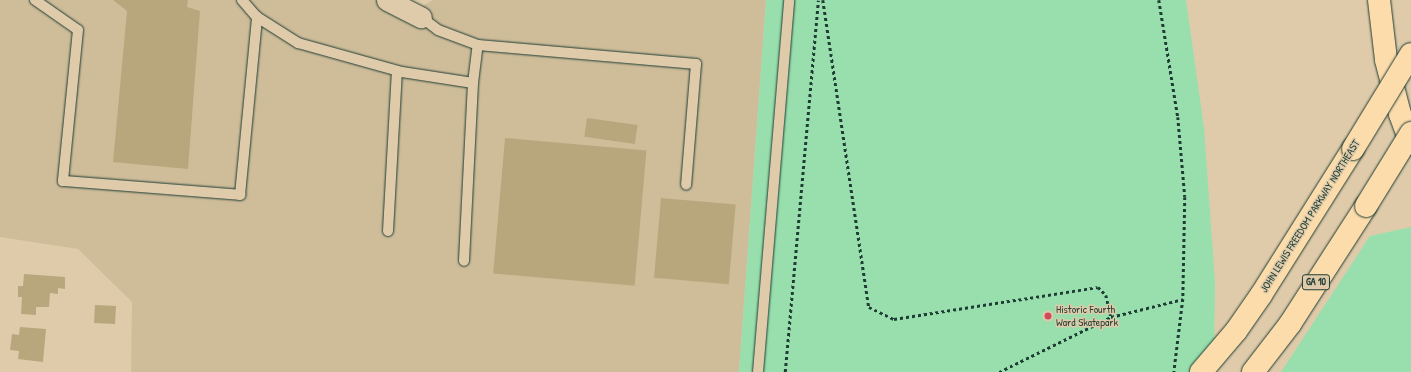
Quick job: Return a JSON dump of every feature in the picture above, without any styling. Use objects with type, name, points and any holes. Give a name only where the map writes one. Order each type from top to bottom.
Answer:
[{"type":"highway","points":[[1379,0],[1386,60],[1411,144]]},
{"type":"highway","name":"JOHN LEWIS FREEDOM PARKWAY NORTHEAST","points":[[1201,372],[1236,331],[1261,295],[1411,54]]},
{"type":"highway","name":"GA 10","points":[[1259,365],[1366,206],[1411,133]]},
{"type":"street","points":[[387,0],[421,17]]},
{"type":"lane","points":[[35,0],[78,30],[63,181],[240,195],[258,17]]},
{"type":"lane","points":[[242,0],[258,17],[298,43],[396,71],[473,83]]},
{"type":"lane","points":[[758,372],[789,0]]},
{"type":"lane","points":[[421,17],[438,30],[478,45],[696,64],[686,185]]},
{"type":"lane","points":[[464,261],[473,83],[478,45]]},
{"type":"lane","points":[[388,231],[396,71]]},
{"type":"path","points":[[785,372],[818,0]]},
{"type":"path","points":[[823,0],[869,307],[894,319],[1098,287],[1106,295],[1111,317]]},
{"type":"path","points":[[1159,0],[1178,117],[1185,197],[1184,299],[1174,372]]},
{"type":"path","points":[[999,372],[1111,317],[1184,299]]},
{"type":"shaded area","points":[[0,0],[382,0],[412,12],[433,0],[766,0],[739,372],[131,372],[132,302],[78,249],[0,237]]},
{"type":"green space","points":[[766,0],[1186,0],[1204,128],[1215,282],[1214,372],[739,372]]},
{"type":"green space","points":[[1411,227],[1411,372],[1281,372],[1370,236]]},
{"type":"building","points":[[113,0],[188,0],[187,7],[200,11],[188,169],[113,162],[127,11]]},
{"type":"building","points":[[587,118],[638,125],[635,144],[584,137]]},
{"type":"building","points":[[505,138],[646,150],[635,286],[493,273]]},
{"type":"building","points":[[661,198],[736,205],[729,284],[654,278]]},
{"type":"building","points":[[24,274],[65,277],[65,289],[58,288],[58,294],[50,293],[49,307],[36,307],[36,315],[21,314],[22,297],[18,297],[18,286],[23,286]]},
{"type":"building","points":[[95,305],[116,306],[115,324],[94,323]]},
{"type":"building","points":[[20,327],[46,329],[43,362],[18,359],[19,351],[10,350],[12,334],[19,335]]},
{"type":"place","name":"Historic Fourth Ward Skatepark","points":[[1048,316]]}]
